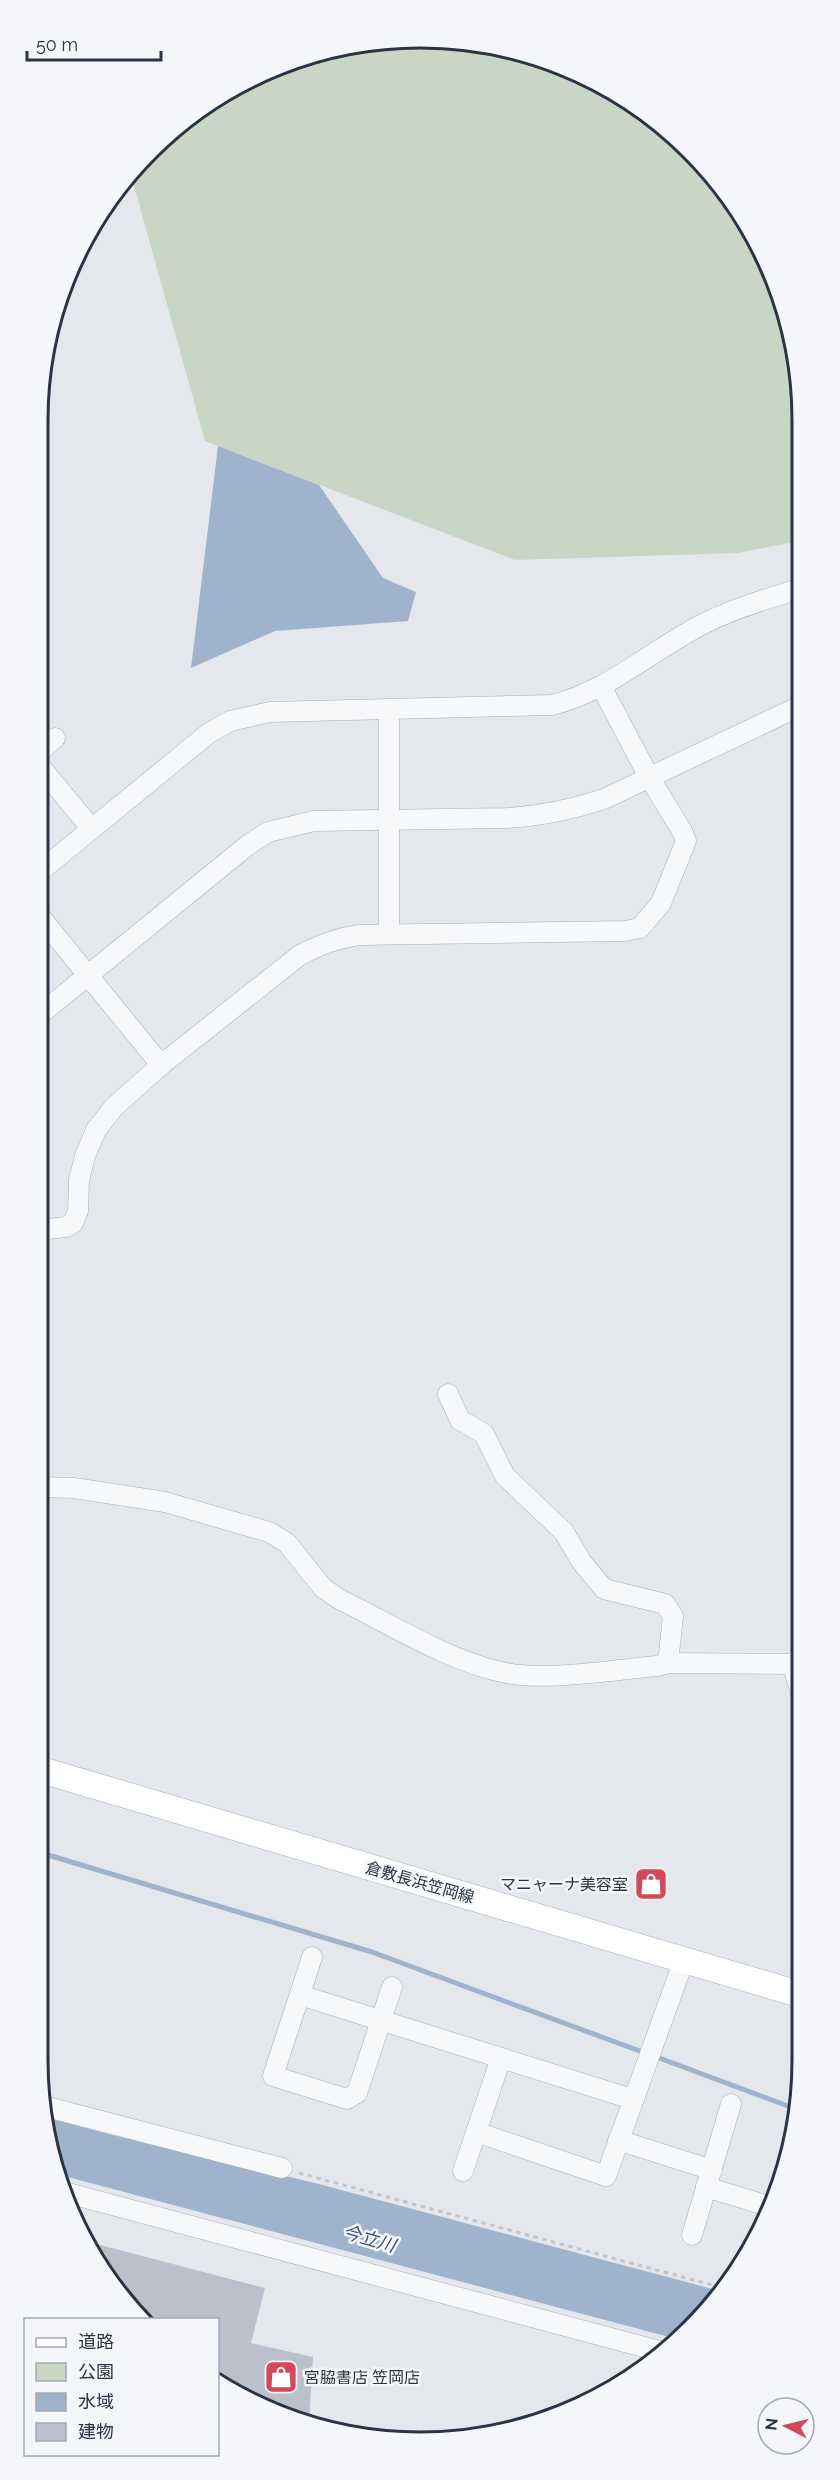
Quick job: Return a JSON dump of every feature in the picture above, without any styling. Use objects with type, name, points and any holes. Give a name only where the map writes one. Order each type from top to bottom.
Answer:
[{"type":"main road","name":"倉敷長浜笠岡線","points":[[48,1772],[792,1992]]},
{"type":"street","points":[[48,865],[209,733],[230,721],[270,712],[389,711],[552,705],[569,701],[601,686],[704,623],[736,609],[792,592]]},
{"type":"street","points":[[48,1229],[66,1227],[74,1223],[78,1211],[79,1180],[85,1156],[96,1130],[114,1107],[161,1065],[300,955],[337,938],[389,933],[625,931],[640,928],[661,903],[686,841],[601,686]]},
{"type":"street","points":[[48,1008],[248,845],[268,832],[314,821],[536,816],[571,811],[604,799],[792,710]]},
{"type":"street","points":[[389,711],[389,933]]},
{"type":"street","points":[[48,744],[55,738]]},
{"type":"street","points":[[48,776],[91,828]]},
{"type":"street","points":[[48,926],[161,1065]]},
{"type":"street","points":[[448,1394],[460,1420],[484,1434],[505,1476],[564,1533],[581,1561],[604,1589],[666,1604],[673,1616],[668,1663]]},
{"type":"street","points":[[48,1487],[74,1488],[165,1502],[269,1532],[287,1542],[323,1588],[339,1599],[446,1653],[505,1673],[534,1676],[657,1666],[668,1663],[792,1659]]},
{"type":"street","points":[[312,1957],[273,2076],[347,2099],[357,2093],[392,1987]]},
{"type":"street","points":[[476,2132],[606,2176],[684,1960]]},
{"type":"street","points":[[300,1995],[632,2099]]},
{"type":"street","points":[[463,2171],[501,2058]]},
{"type":"street","points":[[692,2235],[731,2104]]},
{"type":"street","points":[[51,2108],[282,2168]]},
{"type":"street","points":[[618,2140],[763,2204]]},
{"type":"street","points":[[73,2194],[653,2349]]},
{"type":"path","points":[[282,2168],[715,2286]]},
{"type":"green space","points":[[396,49],[444,49],[493,55],[562,76],[585,86],[627,111],[665,140],[700,175],[742,234],[754,255],[772,300],[789,371],[792,420],[792,543],[738,553],[515,560],[205,441],[133,183],[175,140],[213,111],[255,86],[300,68],[347,55]]},
{"type":"water","points":[[218,446],[319,485],[383,578],[416,592],[408,621],[275,631],[191,668]]},
{"type":"water","name":"今立川","points":[[53,2119],[315,2183],[713,2289],[668,2337],[67,2177]]},
{"type":"building","points":[[97,2244],[265,2288],[251,2343],[313,2357],[309,2415],[255,2394],[219,2373],[219,2318],[152,2318],[125,2286]]},
{"type":"waterway","points":[[48,1855],[372,1952],[645,2053]]},
{"type":"waterway","points":[[654,2056],[789,2106]]},
{"type":"place","name":"マニャーナ美容室","points":[[651,1884]]},
{"type":"place","name":"宮脇書店 笠岡店","points":[[281,2377]]}]
